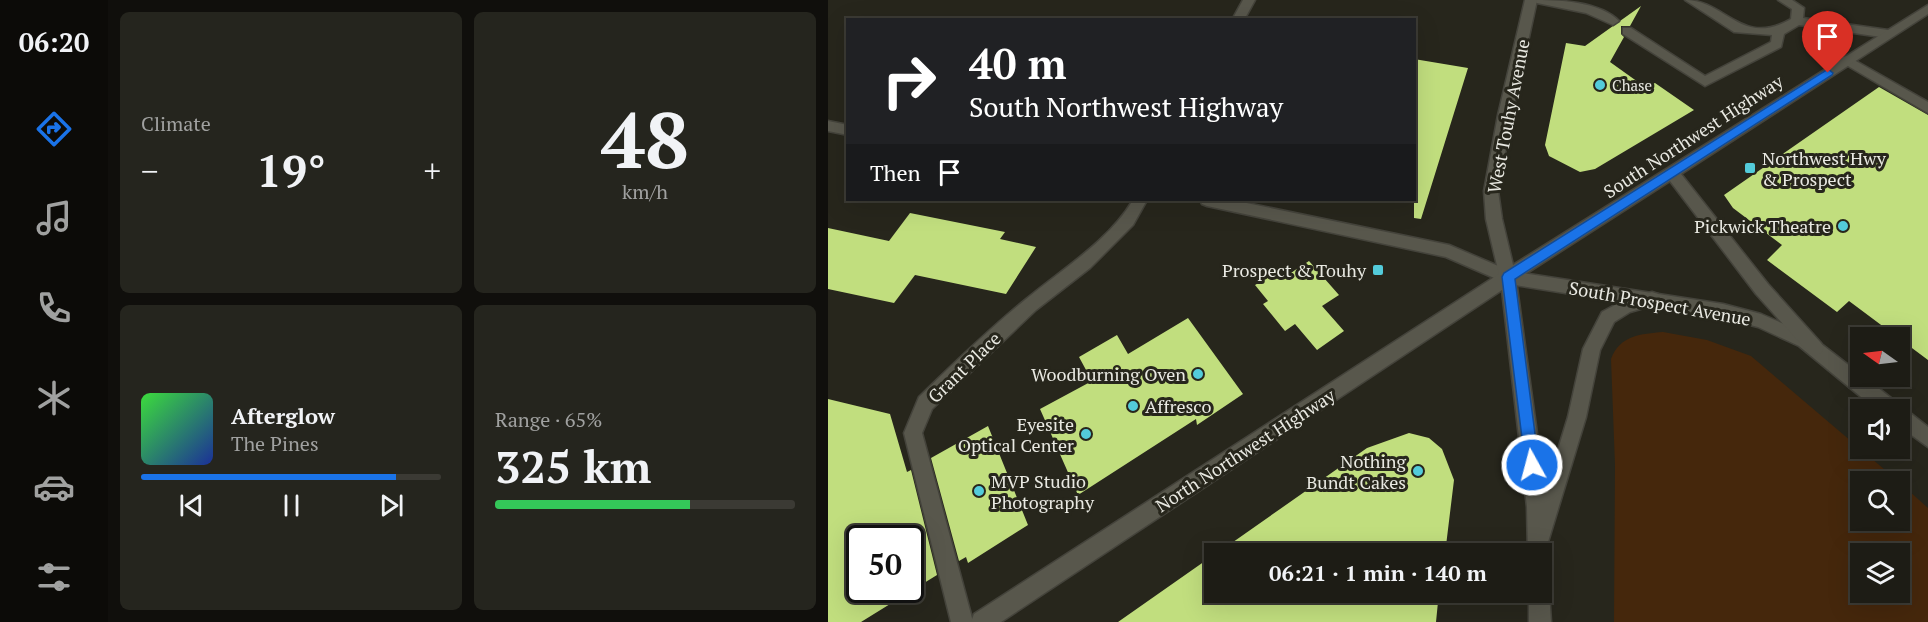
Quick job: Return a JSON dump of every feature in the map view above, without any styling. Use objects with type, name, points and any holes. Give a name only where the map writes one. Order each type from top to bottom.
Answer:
[{"type":"main road","points":[[1239,18],[1249,0]]},
{"type":"main road","name":"West Touhy Avenue","points":[[1531,0],[1505,115],[1491,191],[1494,219],[1508,277],[1537,507],[1538,543]]},
{"type":"main road","points":[[1537,0],[1589,10],[1613,21]]},
{"type":"main road","points":[[1691,0],[1738,29],[1778,32],[1797,21],[1888,34]]},
{"type":"main road","points":[[1784,0],[1798,8],[1797,21]]},
{"type":"main road","name":"South Northwest Highway","points":[[1508,277],[1928,9]]},
{"type":"main road","points":[[1627,31],[1706,82],[1777,44],[1778,32]]},
{"type":"main road","points":[[1847,60],[1928,108]]},
{"type":"main road","points":[[828,126],[846,130]]},
{"type":"main road","points":[[1672,173],[1761,289],[1815,348]]},
{"type":"main road","name":"Grant Place","points":[[962,622],[913,433],[925,403],[1030,305],[1084,263],[1128,221],[1139,201]]},
{"type":"main road","name":"South Prospect Avenue","points":[[1212,201],[1449,251],[1508,277],[1723,311],[1761,321],[1815,348],[1878,399]]},
{"type":"main road","name":"North Northwest Highway","points":[[982,622],[1508,277]]},
{"type":"main road","points":[[1540,543],[1577,417],[1592,349],[1608,317],[1626,306],[1652,299]]},
{"type":"main road","points":[[1910,424],[1928,438]]},
{"type":"main road","points":[[1539,603],[1540,622]]},
{"type":"shaded area","points":[[1663,332],[1707,340],[1751,356],[1850,440],[1850,459],[1872,459],[1886,471],[1850,471],[1850,531],[1910,531],[1910,492],[1928,508],[1928,622],[1614,622],[1615,465],[1611,359],[1620,345],[1639,335]]},
{"type":"building","name":"Chase","points":[[1641,6],[1630,26],[1621,26],[1621,34],[1624,37],[1610,62],[1645,87],[1655,83],[1694,110],[1595,169],[1580,172],[1549,156],[1545,145],[1566,43],[1585,46]]},
{"type":"building","points":[[1416,59],[1468,68],[1421,219],[1414,218]]},
{"type":"building","name":"Pickwick Theatre","points":[[1879,87],[1928,115],[1928,360],[1910,347],[1910,327],[1884,327],[1849,301],[1837,312],[1767,260],[1782,245],[1733,208],[1724,195]]},
{"type":"building","points":[[910,213],[1005,232],[1000,239],[1036,247],[1006,294],[915,275],[894,303],[828,289],[828,228],[889,241]]},
{"type":"building","points":[[1309,261],[1339,295],[1322,306],[1344,331],[1317,350],[1295,324],[1285,331],[1263,304],[1268,301],[1255,285],[1284,268],[1289,274]]},
{"type":"building","points":[[1188,318],[1243,394],[1197,425],[1196,419],[1078,495],[1040,409],[1092,381],[1079,357],[1117,335],[1128,354]]},
{"type":"building","points":[[828,399],[890,414],[907,472],[911,470],[937,575],[924,583],[924,525],[846,525],[846,603],[892,603],[861,622],[828,622]]},
{"type":"building","name":"MVP Studio Photography","points":[[988,426],[1028,525],[968,563],[966,557],[959,561],[931,458]]},
{"type":"building","points":[[1409,433],[1429,438],[1442,449],[1454,480],[1446,543],[1232,543],[1367,448]]},
{"type":"building","points":[[1204,562],[1204,603],[1438,603],[1436,622],[1118,622]]},
{"type":"place","name":"Chase","points":[[1600,85]]},
{"type":"place","name":"Northwest Hwy & Prospect","points":[[1750,168]]},
{"type":"place","name":"Pickwick Theatre","points":[[1843,226]]},
{"type":"place","name":"Prospect & Touhy","points":[[1378,270]]},
{"type":"place","name":"Woodburning Oven","points":[[1198,374]]},
{"type":"place","name":"Affresco","points":[[1133,406]]},
{"type":"place","name":"Eyesite Optical Center","points":[[1086,434]]},
{"type":"place","name":"Nothing Bundt Cakes","points":[[1418,471]]},
{"type":"place","name":"MVP Studio Photography","points":[[979,491]]},
{"type":"route","points":[[1532,465],[1508,277],[1828,73]]}]
